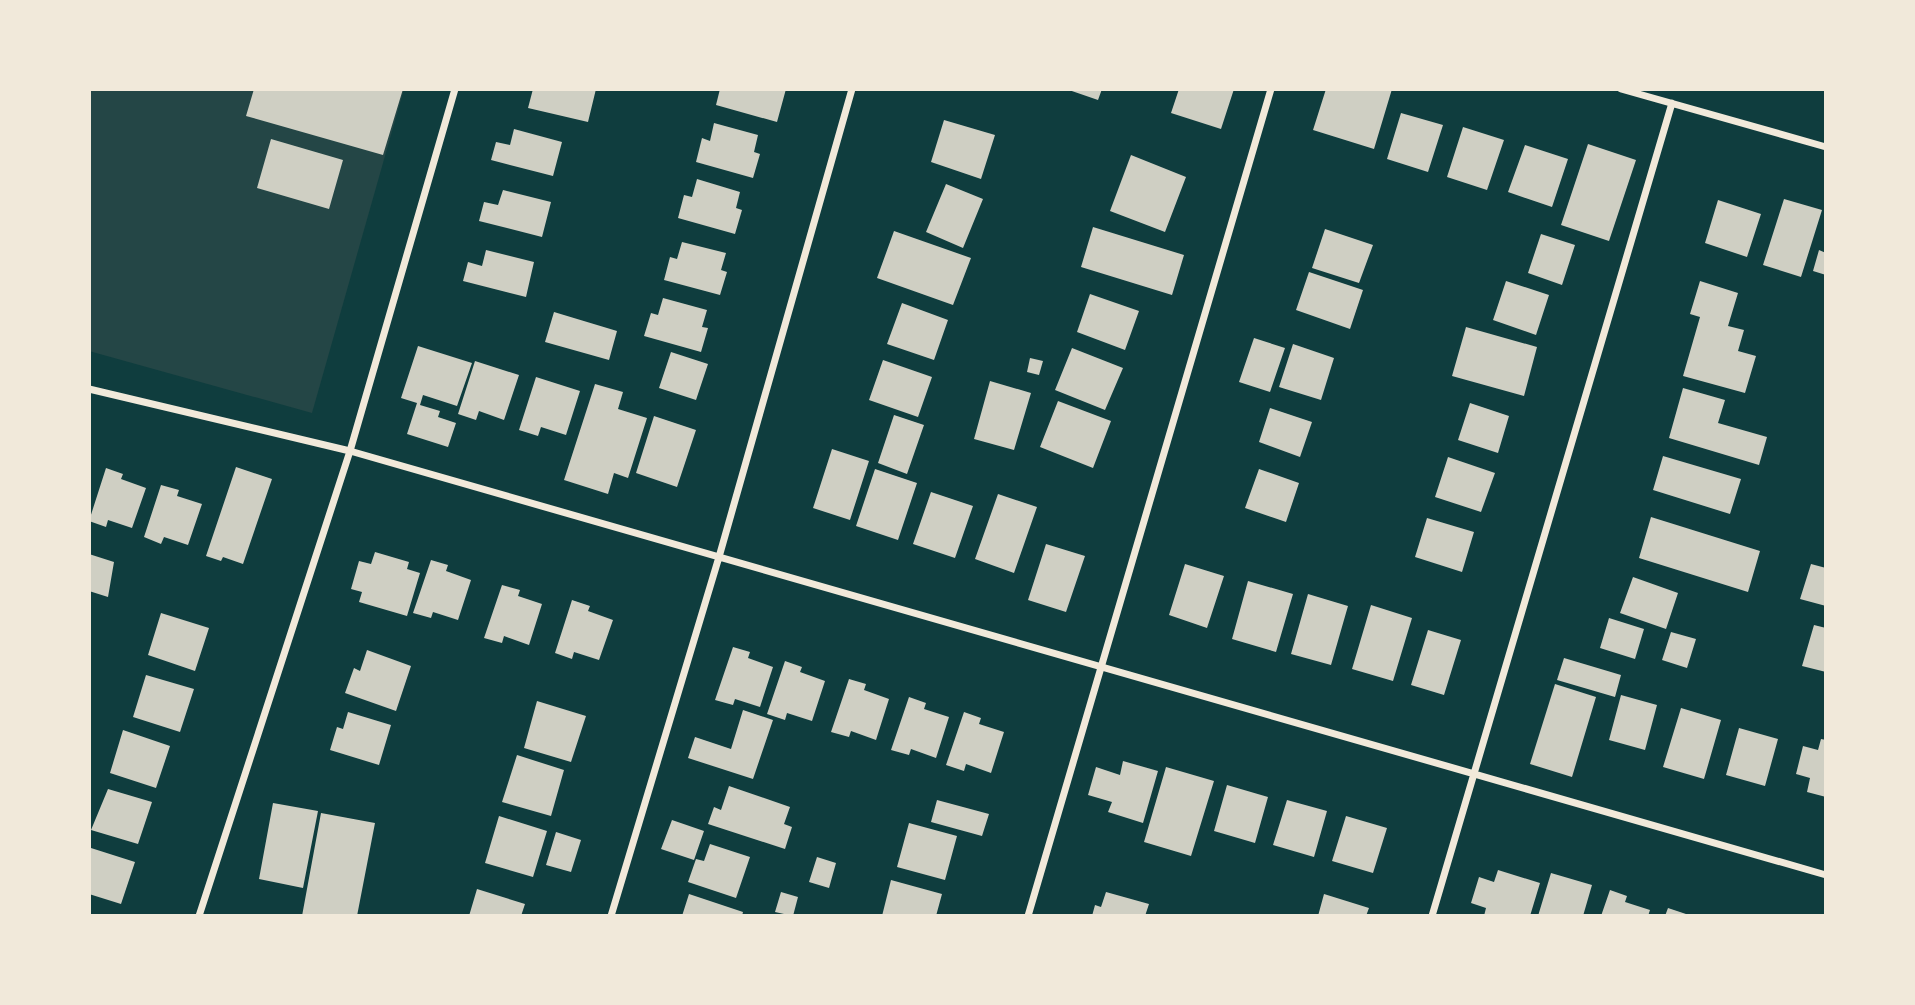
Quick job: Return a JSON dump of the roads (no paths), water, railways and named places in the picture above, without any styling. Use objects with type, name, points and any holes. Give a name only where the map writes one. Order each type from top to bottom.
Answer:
[{"type":"street","points":[[199,916],[350,451],[455,89]]},
{"type":"street","points":[[611,916],[719,557],[852,89]]},
{"type":"street","points":[[1028,916],[1271,89]]},
{"type":"street","points":[[1621,89],[1826,147]]},
{"type":"street","points":[[1432,916],[1672,103]]},
{"type":"street","points":[[89,389],[350,451],[1826,875]]}]
